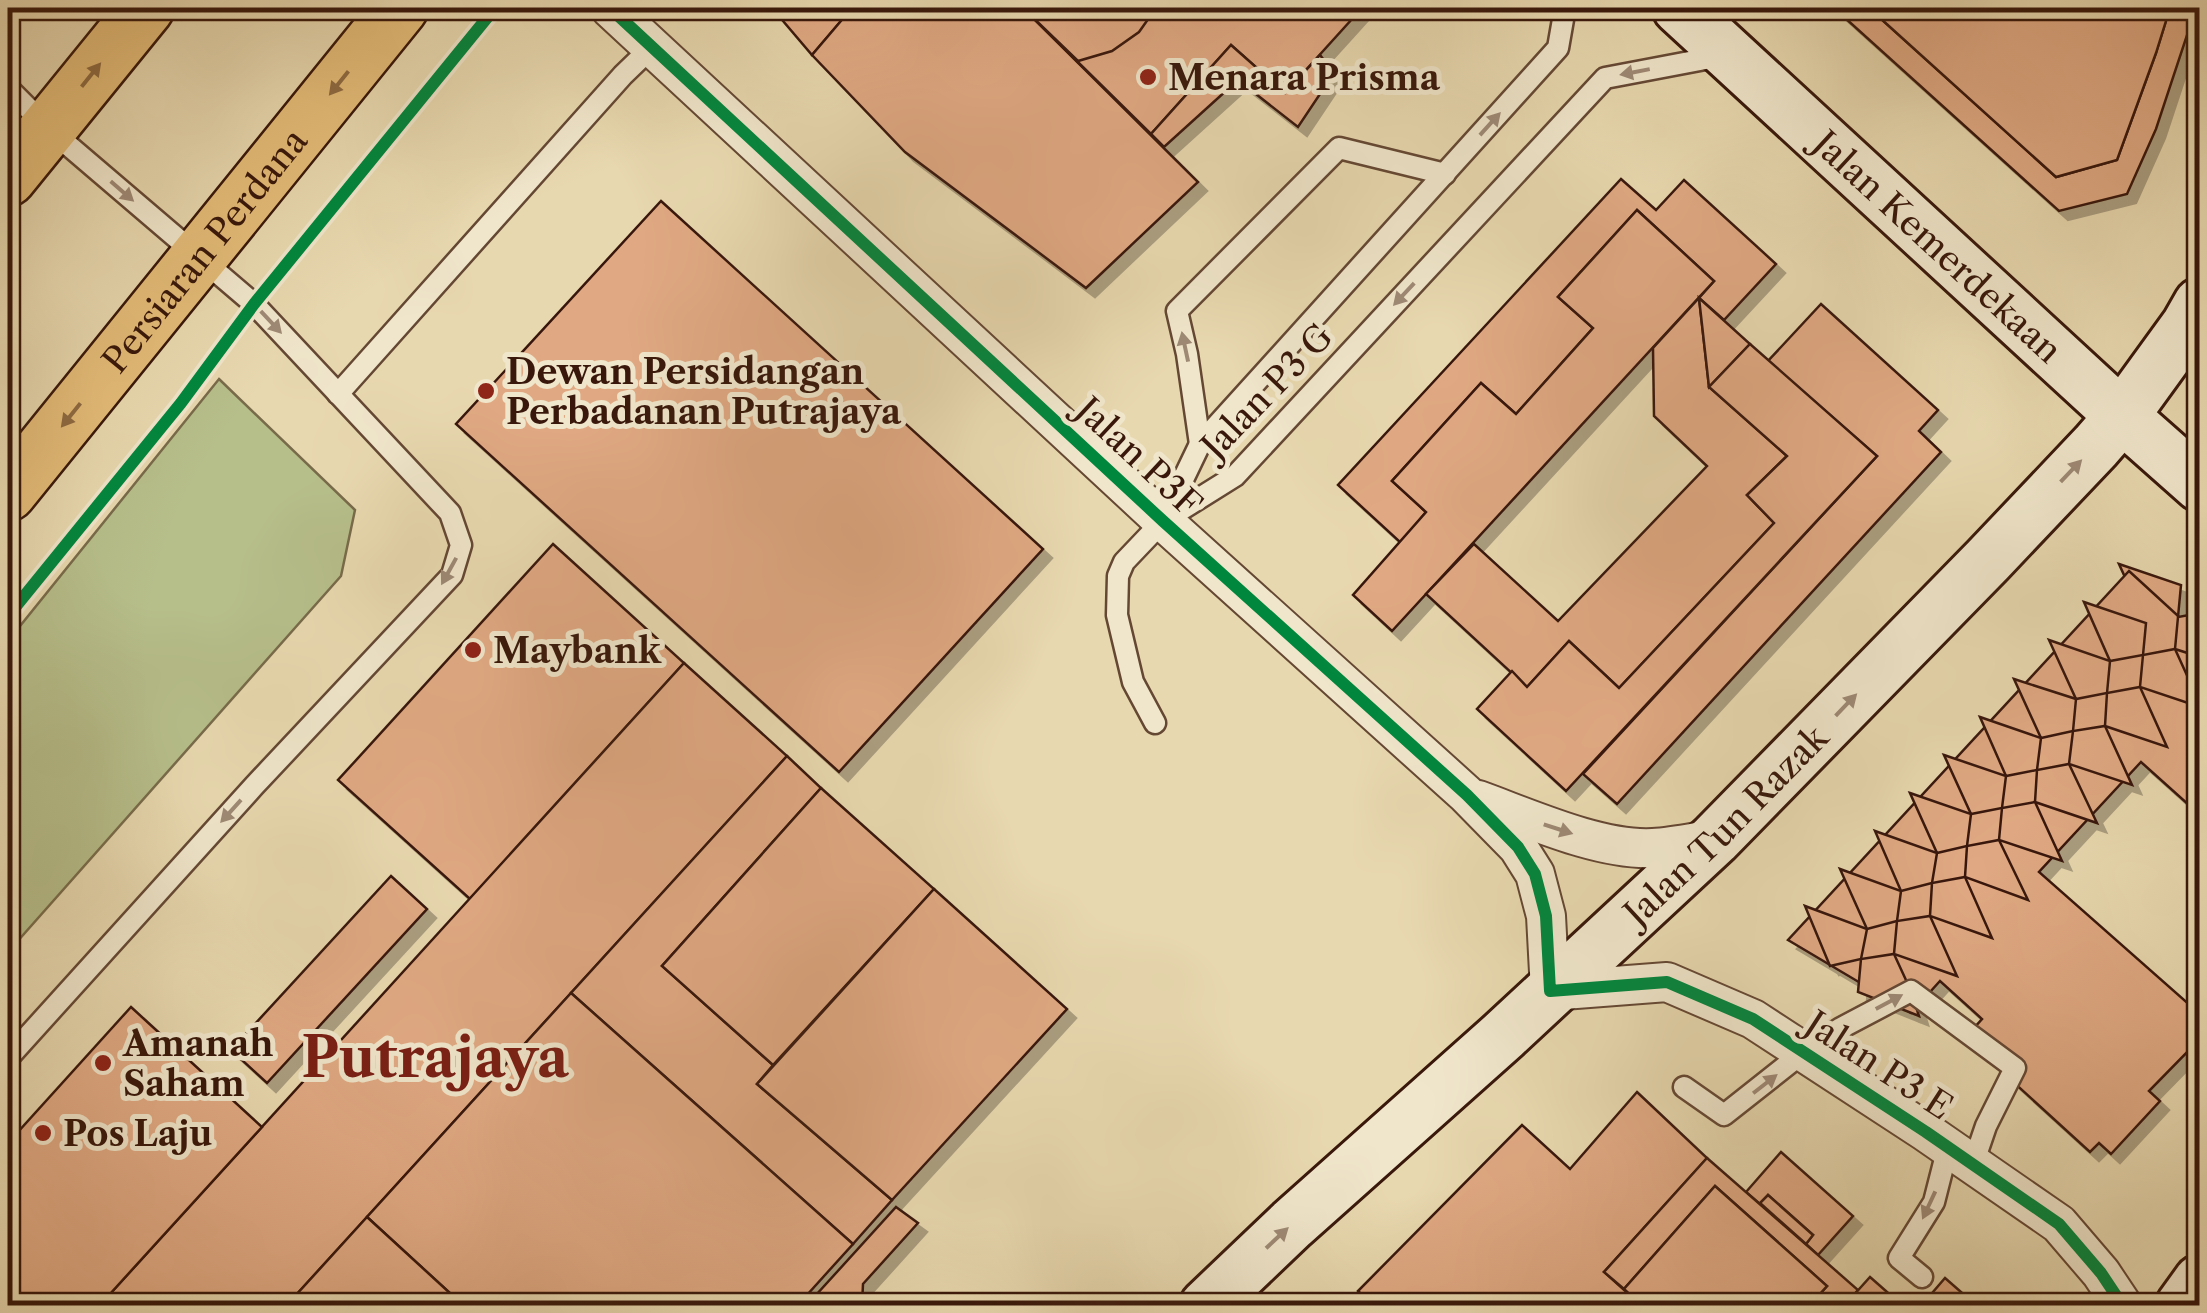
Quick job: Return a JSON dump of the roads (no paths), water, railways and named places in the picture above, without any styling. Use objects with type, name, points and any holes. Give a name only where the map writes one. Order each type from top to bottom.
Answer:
[{"type":"main road","points":[[8,178],[146,8]]},
{"type":"main road","name":"Persiaran Perdana","points":[[8,493],[400,8]]},
{"type":"street","name":"Jalan P3F","points":[[610,8],[1518,847],[1535,874],[1546,916],[1550,991]]},
{"type":"street","name":"Jalan Kemerdekaan","points":[[1679,8],[2200,485]]},
{"type":"street","name":"Jalan Tun Razak","points":[[1206,1306],[1716,839],[1988,560],[2122,416],[2200,304]]},
{"type":"street","name":"Jalan P3F","points":[[1466,795],[1604,843],[1650,848],[1716,839]]},
{"type":"street","name":"Jalan P3 E","points":[[1550,991],[1667,982],[1753,1020],[1805,1051],[2059,1224],[2124,1306]]},
{"type":"street","points":[[2182,1306],[2200,1281]]},
{"type":"lane","name":"Jalan P3 G","points":[[1163,521],[1200,444],[1558,48],[1565,8]]},
{"type":"lane","points":[[338,394],[653,46]]},
{"type":"lane","name":"Jalan P3 G","points":[[1163,521],[1235,476],[1605,78],[1730,54]]},
{"type":"lane","points":[[8,88],[48,128],[254,304],[450,513],[461,545],[452,575],[8,1058]]},
{"type":"lane","points":[[1200,444],[1177,311],[1340,148],[1445,174]]},
{"type":"lane","points":[[1156,723],[1134,682],[1117,615],[1118,576],[1124,562],[1163,521]]},
{"type":"lane","points":[[1684,1087],[1724,1116],[1805,1051],[1911,991],[2015,1068],[1986,1126],[1960,1156],[1898,1258],[1922,1277]]},
{"type":"place","name":"Menara Prisma","points":[[1148,77]]},
{"type":"place","name":"Dewan Persidangan Perbadanan Putrajaya","points":[[486,391]]},
{"type":"place","name":"Maybank","points":[[473,650]]},
{"type":"place","name":"Amanah Saham","points":[[103,1063]]},
{"type":"place","name":"Pos Laju","points":[[43,1133]]},
{"type":"district","name":"Putrajaya","points":[[435,1057]]}]
